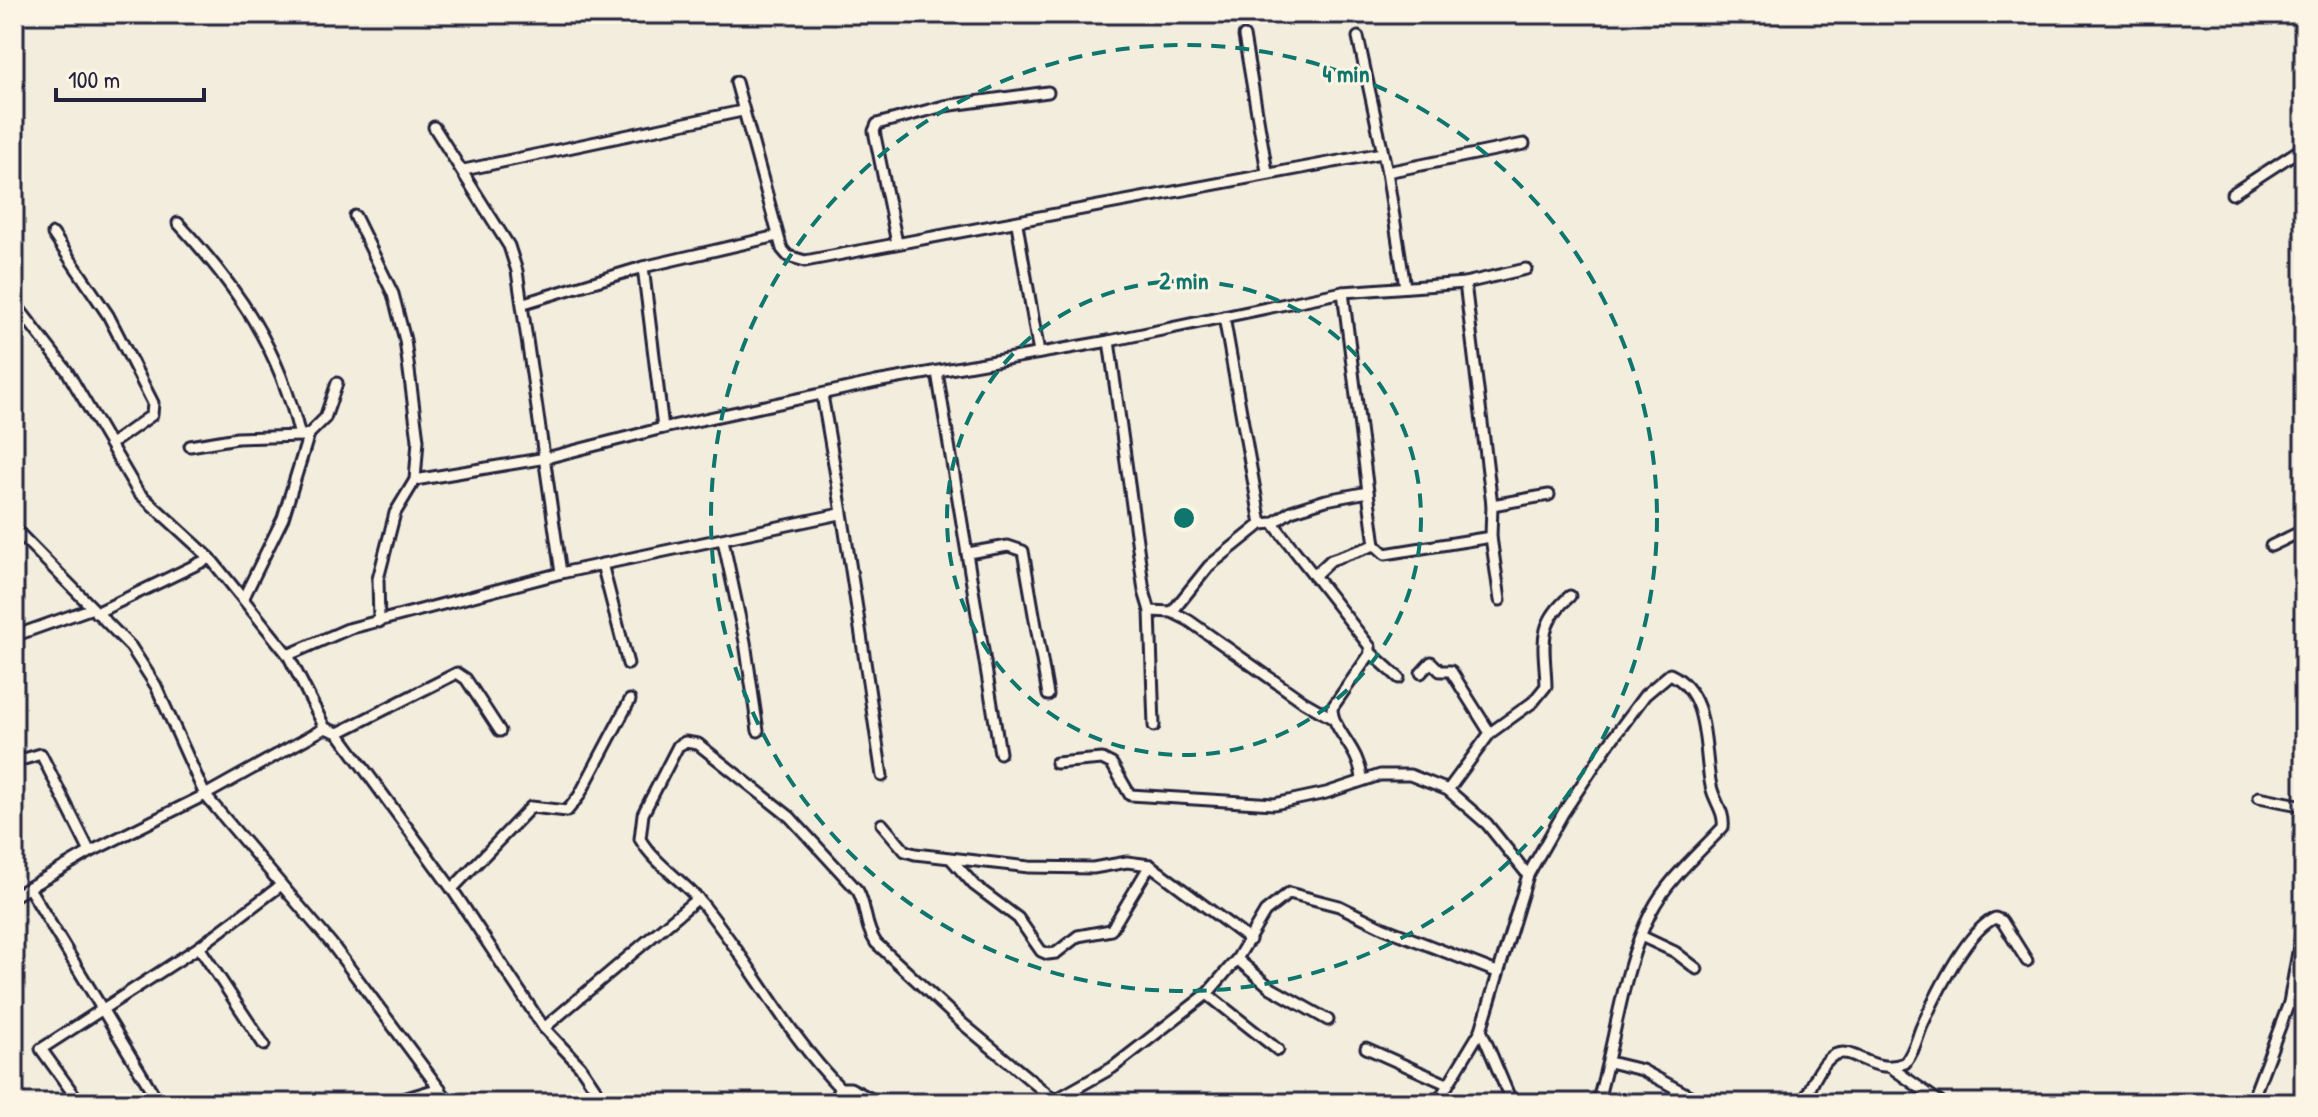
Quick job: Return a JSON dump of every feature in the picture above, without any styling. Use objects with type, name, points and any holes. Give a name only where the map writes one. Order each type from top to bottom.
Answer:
[{"type":"street","points":[[1244,36],[1267,172]]},
{"type":"street","points":[[1358,37],[1387,172],[1405,287]]},
{"type":"street","points":[[736,82],[777,236],[788,256],[805,261],[1017,224],[1267,172],[1382,153]]},
{"type":"street","points":[[897,243],[874,131],[877,124],[944,106],[1048,92]]},
{"type":"street","points":[[464,170],[742,111]]},
{"type":"street","points":[[434,127],[464,170],[509,246],[524,303],[531,374],[561,573]]},
{"type":"street","points":[[1387,172],[1524,144]]},
{"type":"street","points":[[2232,194],[2304,147]]},
{"type":"street","points":[[355,216],[393,294],[405,340],[418,440],[415,480],[395,513],[380,569],[379,622]]},
{"type":"street","points":[[178,223],[211,259],[269,343],[304,435],[283,518],[244,597]]},
{"type":"street","points":[[1017,224],[1039,353]]},
{"type":"street","points":[[53,234],[108,315],[153,403],[152,415],[111,444]]},
{"type":"street","points":[[524,303],[643,267],[777,236]]},
{"type":"street","points":[[643,267],[663,428]]},
{"type":"street","points":[[415,480],[546,458],[663,428],[876,382],[1109,341],[1343,292],[1465,283],[1526,269]]},
{"type":"street","points":[[1465,283],[1492,505],[1491,537],[1500,600]]},
{"type":"street","points":[[1343,292],[1375,545],[1385,554],[1491,537]]},
{"type":"street","points":[[14,302],[67,371],[138,492],[210,558],[244,597],[288,655],[325,728],[338,733],[452,889],[544,1028],[580,1066],[605,1103]]},
{"type":"street","points":[[1224,317],[1261,524]]},
{"type":"street","points":[[1109,341],[1150,611],[1154,726]]},
{"type":"street","points":[[937,372],[1000,753]]},
{"type":"street","points":[[190,446],[237,438],[304,435],[325,418],[337,383]]},
{"type":"street","points":[[822,395],[835,451],[840,514],[882,776]]},
{"type":"street","points":[[1172,612],[1209,566],[1261,524],[1273,523],[1291,511],[1326,500],[1368,492]]},
{"type":"street","points":[[1492,505],[1549,495]]},
{"type":"street","points":[[288,655],[348,629],[561,573],[840,514]]},
{"type":"street","points":[[1273,523],[1367,641],[1370,652],[1399,678]]},
{"type":"street","points":[[14,528],[131,647],[156,686],[205,795],[331,943],[450,1103]]},
{"type":"street","points":[[2271,546],[2304,530]]},
{"type":"street","points":[[723,540],[758,731]]},
{"type":"street","points":[[1314,576],[1331,560],[1375,545]]},
{"type":"street","points":[[968,553],[1008,546],[1023,551],[1048,695]]},
{"type":"street","points":[[14,636],[93,611],[210,558]]},
{"type":"street","points":[[602,564],[628,664]]},
{"type":"street","points":[[1448,790],[1490,733],[1533,702],[1546,686],[1543,632],[1557,607],[1570,596]]},
{"type":"street","points":[[1150,611],[1172,612],[1332,718],[1352,745],[1361,764],[1362,780]]},
{"type":"street","points":[[1332,718],[1332,708],[1338,696],[1370,652]]},
{"type":"street","points":[[1421,673],[1431,662],[1440,671],[1451,671],[1490,733]]},
{"type":"street","points":[[338,733],[457,673],[466,679],[500,731]]},
{"type":"street","points":[[1437,1103],[1481,1030],[1528,875],[1585,778],[1645,695],[1670,674],[1679,678],[1701,711],[1711,788],[1724,818],[1723,827],[1675,876],[1651,911],[1631,963],[1597,1103]]},
{"type":"street","points":[[452,889],[531,807],[567,811],[579,796],[630,700]]},
{"type":"street","points":[[14,896],[90,852],[205,795],[325,728]]},
{"type":"street","points":[[879,1103],[850,1088],[840,1088],[809,1056],[750,967],[698,898],[645,847],[639,830],[643,814],[678,746],[685,742],[698,744],[790,817],[858,891],[864,902],[866,928],[876,943],[963,1024],[1057,1102],[1112,1068],[1207,994],[1237,959],[1265,912],[1279,898],[1297,894],[1339,906],[1384,928],[1497,972]]},
{"type":"street","points":[[14,762],[41,754],[90,852]]},
{"type":"street","points":[[1056,763],[1102,759],[1112,764],[1130,795],[1274,804],[1326,793],[1393,773],[1410,775],[1448,790],[1487,824],[1528,875]]},
{"type":"street","points":[[2259,797],[2304,806]]},
{"type":"street","points":[[882,824],[905,851],[952,860],[1029,867],[1093,868],[1127,862],[1150,865],[1250,940]]},
{"type":"street","points":[[952,860],[974,885],[1018,918],[1041,951],[1048,954],[1056,953],[1078,936],[1111,930],[1150,865]]},
{"type":"street","points":[[80,1103],[41,1049],[199,947],[280,886]]},
{"type":"street","points":[[29,888],[159,1103]]},
{"type":"street","points":[[544,1028],[698,898]]},
{"type":"street","points":[[1892,1068],[1905,1063],[1913,1054],[1936,997],[1975,931],[1995,918],[2002,921],[2027,961]]},
{"type":"street","points":[[2251,1103],[2289,1003],[2304,918]]},
{"type":"street","points":[[1641,936],[1675,952],[1697,969]]},
{"type":"street","points":[[199,947],[228,996],[264,1045]]},
{"type":"street","points":[[1237,959],[1271,988],[1328,1020]]},
{"type":"street","points":[[1207,994],[1278,1050]]},
{"type":"street","points":[[2289,1003],[2304,1005]]},
{"type":"street","points":[[1481,1030],[1512,1103]]},
{"type":"street","points":[[1366,1048],[1447,1084]]},
{"type":"street","points":[[1804,1103],[1823,1062],[1844,1053],[1892,1068],[1941,1103]]},
{"type":"street","points":[[1609,1062],[1642,1070],[1703,1103]]},
{"type":"street","points":[[390,1103],[440,1088]]},
{"type":"street","points":[[832,1103],[840,1088]]}]
